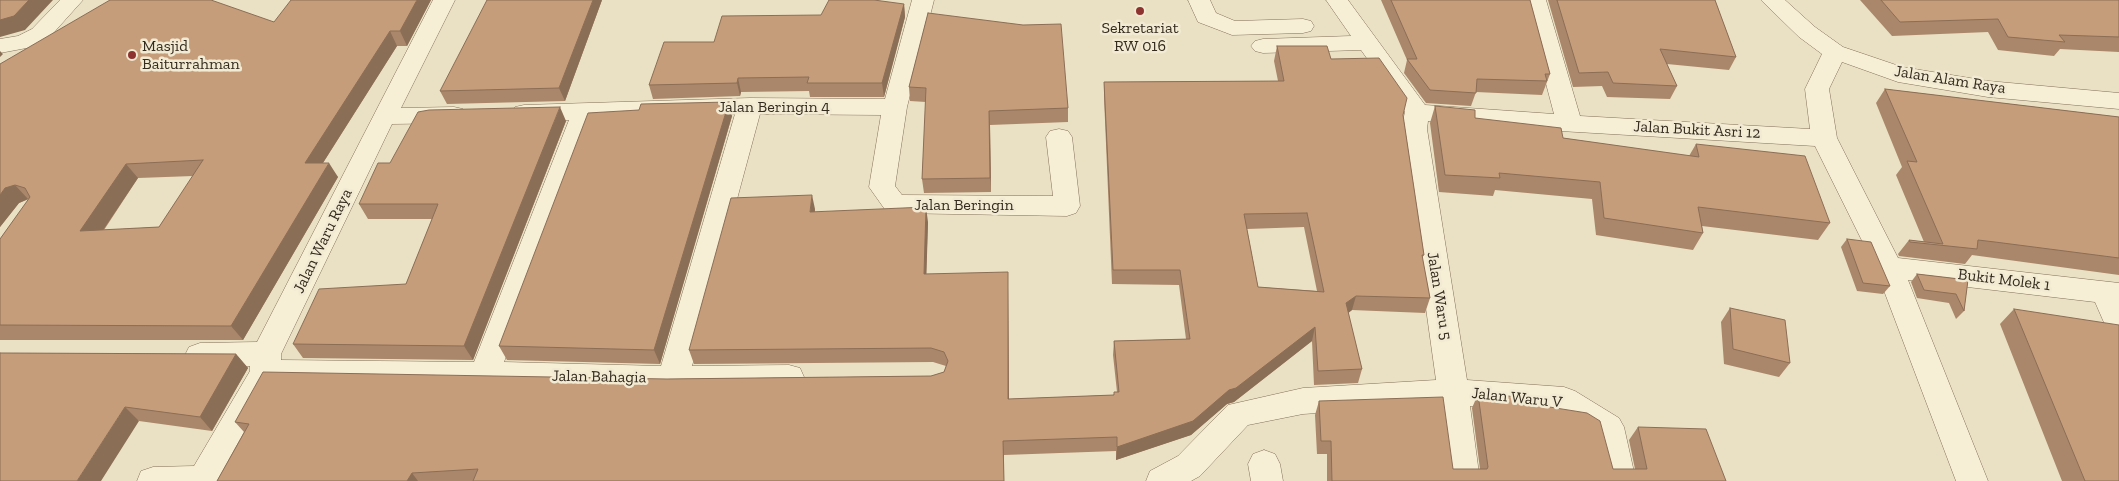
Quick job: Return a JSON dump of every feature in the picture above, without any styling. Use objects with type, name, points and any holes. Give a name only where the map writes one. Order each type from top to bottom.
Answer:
[{"type":"street","points":[[0,46],[24,42],[40,34],[72,0]]},
{"type":"street","name":"Jalan Waru Raya","points":[[203,480],[266,363],[384,116],[444,0]]},
{"type":"street","points":[[895,107],[923,0]]},
{"type":"street","points":[[1199,0],[1206,17],[1232,28],[1304,26]]},
{"type":"street","points":[[1337,0],[1417,112]]},
{"type":"street","points":[[1535,0],[1570,122]]},
{"type":"street","name":"Jalan Alam Raya","points":[[1772,0],[1807,32],[1835,52],[1898,74],[1988,89],[2119,101]]},
{"type":"street","points":[[1263,46],[1368,43]]},
{"type":"street","points":[[1835,52],[1817,89],[1824,138],[1889,267],[1972,481]]},
{"type":"street","points":[[673,379],[750,106]]},
{"type":"street","name":"Jalan Beringin 4","points":[[384,116],[750,106],[895,107]]},
{"type":"street","name":"Jalan Beringin","points":[[895,107],[882,187],[895,204],[1067,206],[1059,137]]},
{"type":"street","points":[[484,374],[585,111]]},
{"type":"street","name":"Jalan Bukit Asri 12","points":[[1417,112],[1475,118],[1824,138]]},
{"type":"street","name":"Jalan Waru 5","points":[[1417,112],[1414,129],[1453,392],[1464,481]]},
{"type":"street","name":"Bukit Molek 1","points":[[1889,267],[2112,293]]},
{"type":"street","points":[[2112,293],[2119,326]]},
{"type":"street","name":"Jalan Bahagia","points":[[178,354],[266,363],[484,374],[673,379],[817,377]]},
{"type":"street","name":"Jalan Waru V","points":[[1162,481],[1189,466],[1239,414],[1303,401],[1453,392],[1564,400],[1608,427],[1620,481]]},
{"type":"street","points":[[153,481],[203,480]]},
{"type":"building","points":[[0,0],[29,0],[14,16],[0,20]]},
{"type":"building","points":[[110,0],[211,0],[274,22],[291,0],[417,0],[400,31],[390,31],[305,163],[329,163],[231,326],[0,325],[0,239],[30,197],[25,188],[15,185],[5,188],[0,195],[0,64]],"holes":[[[203,160],[159,227],[80,231],[126,164]]]},
{"type":"building","points":[[487,0],[593,0],[559,88],[440,91]]},
{"type":"building","points":[[829,0],[874,0],[904,4],[882,83],[807,83],[809,77],[738,78],[737,83],[649,85],[664,42],[714,42],[722,16],[821,15]]},
{"type":"building","points":[[1391,0],[1530,0],[1550,74],[1545,74],[1547,81],[1477,79],[1476,93],[1430,90],[1407,59],[1417,59]]},
{"type":"building","points":[[1557,0],[1715,0],[1736,57],[1660,49],[1677,86],[1613,83],[1608,72],[1579,73]]},
{"type":"building","points":[[1881,0],[2119,0],[2119,37],[2059,35],[2065,42],[2008,37],[1998,19],[1900,22]]},
{"type":"building","points":[[928,13],[1023,25],[1061,24],[1068,108],[989,111],[990,178],[922,179],[926,88],[909,87]]},
{"type":"building","points":[[1277,46],[1327,46],[1331,59],[1379,58],[1407,98],[1403,115],[1424,255],[1422,255],[1430,298],[1356,296],[1346,303],[1362,369],[1318,371],[1315,327],[1236,388],[1229,390],[1193,421],[1117,447],[1117,437],[1003,441],[1004,481],[473,481],[478,469],[412,473],[407,481],[217,481],[249,424],[235,422],[263,372],[667,379],[931,376],[944,372],[948,361],[944,352],[931,348],[689,350],[731,198],[812,195],[810,212],[926,207],[924,274],[1008,272],[1008,399],[1114,395],[1114,392],[1119,392],[1114,341],[1190,339],[1180,270],[1113,270],[1104,82],[1284,81]],"holes":[[[1307,213],[1324,292],[1258,287],[1244,214]]]},
{"type":"building","points":[[1885,89],[2119,117],[2119,258],[1978,240],[1977,249],[1910,242],[1909,240],[1943,244],[1907,161],[1917,162]]},
{"type":"building","points":[[729,102],[654,350],[499,346],[588,113],[639,110],[641,104]]},
{"type":"building","points":[[1435,106],[1475,110],[1475,118],[1561,128],[1563,138],[1699,157],[1696,144],[1805,156],[1830,223],[1698,207],[1703,233],[1604,218],[1600,182],[1499,173],[1500,178],[1445,175]]},
{"type":"building","points":[[560,107],[464,346],[293,344],[319,289],[406,284],[438,204],[359,204],[378,163],[390,163],[418,112],[429,110]]},
{"type":"building","points":[[1847,239],[1871,242],[1890,286],[1863,283]]},
{"type":"building","points":[[1917,274],[1968,280],[1964,311],[1956,294],[1924,290]]},
{"type":"building","points":[[1730,308],[1785,320],[1790,363],[1733,349]]},
{"type":"building","points":[[2014,309],[2119,325],[2119,481],[2085,481]]},
{"type":"building","points":[[0,353],[236,354],[200,417],[125,407],[77,481],[0,481]]},
{"type":"building","points":[[1478,394],[1536,398],[1537,405],[1587,413],[1600,421],[1613,469],[1647,469],[1638,427],[1706,429],[1726,481],[1332,481],[1331,441],[1321,441],[1319,401],[1443,397],[1453,469],[1487,469]]},
{"type":"place","name":"Sekretariat RW 016","points":[[1140,11]]},
{"type":"place","name":"Masjid Baiturrahman","points":[[132,55]]}]
